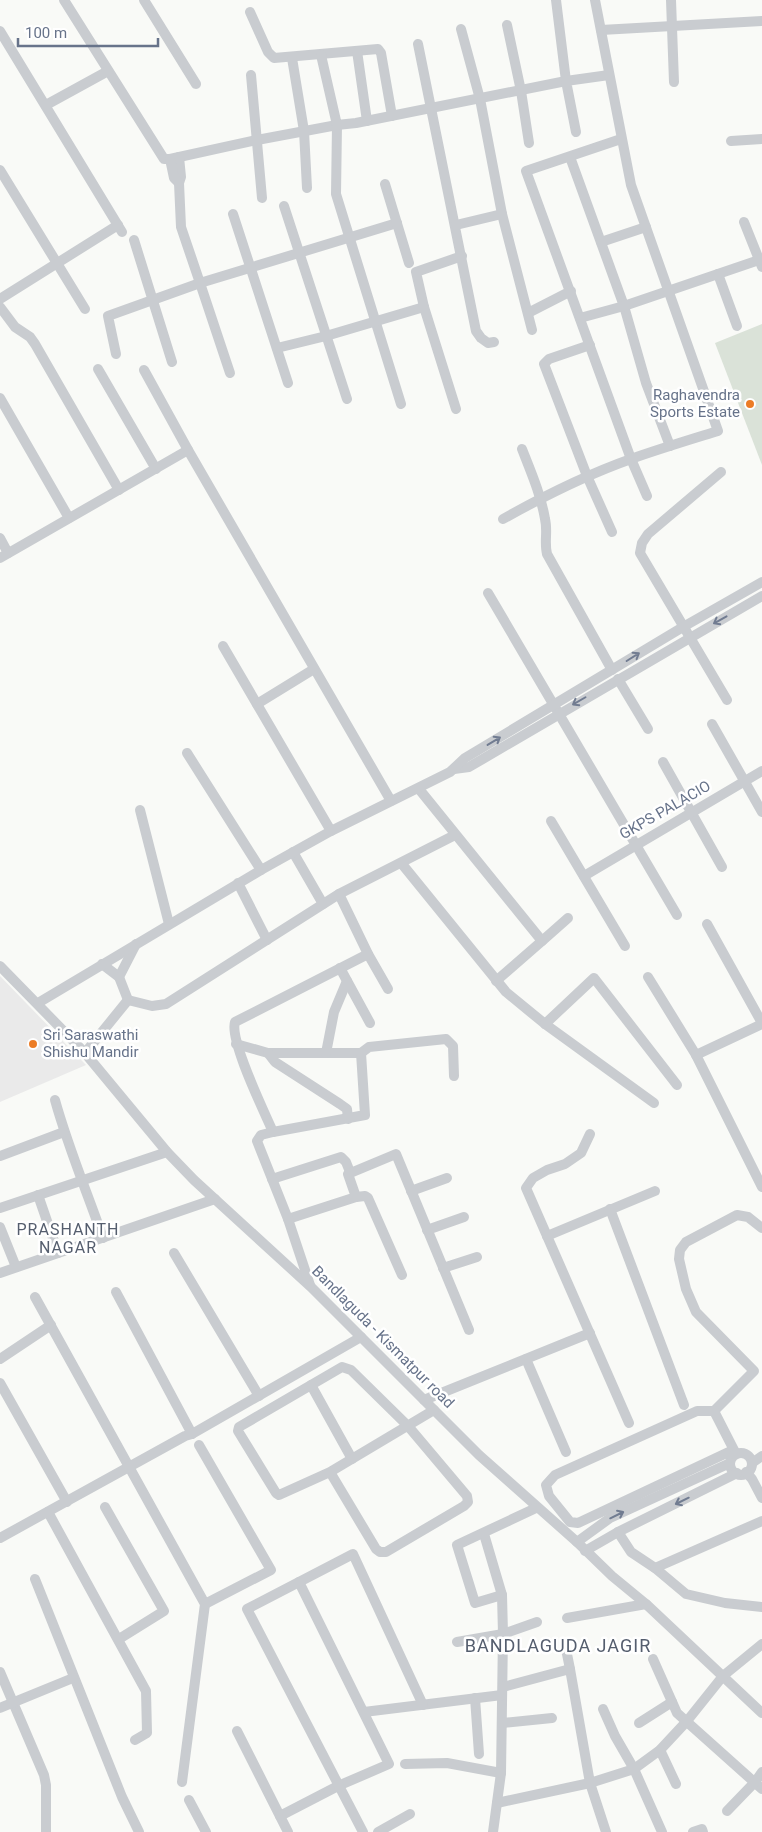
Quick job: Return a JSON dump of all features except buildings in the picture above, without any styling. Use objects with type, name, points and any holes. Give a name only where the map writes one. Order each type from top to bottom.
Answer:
[{"type":"street","points":[[64,0],[164,158],[175,158],[304,131],[367,121],[566,81],[609,75]]},
{"type":"street","points":[[145,0],[196,84]]},
{"type":"street","points":[[556,0],[566,81],[576,132]]},
{"type":"street","points":[[503,519],[587,476],[631,459],[718,431],[630,185],[595,0]]},
{"type":"street","points":[[671,0],[674,82]]},
{"type":"street","points":[[250,12],[270,56],[274,58],[380,50],[392,116]]},
{"type":"street","points":[[601,30],[762,21]]},
{"type":"street","points":[[507,25],[521,90],[529,143]]},
{"type":"street","points":[[461,29],[480,99],[502,214],[532,330]]},
{"type":"street","points":[[0,31],[120,229],[0,299]]},
{"type":"street","points":[[418,44],[476,330],[481,338],[488,343],[494,342]]},
{"type":"street","points":[[357,51],[367,121]]},
{"type":"street","points":[[322,54],[337,125],[336,194],[401,404]]},
{"type":"street","points":[[292,58],[304,131],[307,188]]},
{"type":"street","points":[[46,105],[108,71]]},
{"type":"street","points":[[250,75],[262,198]]},
{"type":"street","points":[[621,139],[526,171],[631,459],[647,496]]},
{"type":"street","points":[[731,142],[762,139]]},
{"type":"street","points":[[570,157],[624,306],[646,383],[670,446]]},
{"type":"street","points":[[175,158],[181,177],[179,183],[181,228],[230,373]]},
{"type":"street","points":[[0,170],[85,309]]},
{"type":"street","points":[[385,184],[409,263]]},
{"type":"street","points":[[284,206],[347,399]]},
{"type":"street","points":[[233,214],[288,383]]},
{"type":"street","points":[[456,226],[502,214]]},
{"type":"street","points":[[580,318],[624,306],[668,290],[761,262],[744,222]]},
{"type":"street","points":[[116,354],[108,316],[200,283],[397,223]]},
{"type":"street","points":[[601,242],[646,227]]},
{"type":"street","points":[[134,240],[172,362]]},
{"type":"street","points":[[456,409],[424,307],[416,272],[462,256]]},
{"type":"street","points":[[718,274],[737,326]]},
{"type":"street","points":[[528,313],[571,291]]},
{"type":"street","points":[[0,307],[15,327],[30,337],[35,344],[119,490]]},
{"type":"street","points":[[277,348],[326,336],[424,307]]},
{"type":"street","points":[[590,345],[549,358],[544,364],[587,476],[612,532]]},
{"type":"street","points":[[98,369],[156,469]]},
{"type":"street","points":[[144,370],[314,669],[392,801]]},
{"type":"street","points":[[0,398],[69,518]]},
{"type":"street","points":[[522,449],[541,498],[546,522],[545,545],[547,554],[615,675],[648,728]]},
{"type":"street","points":[[0,538],[4,555],[188,450]]},
{"type":"street","points":[[722,472],[648,534],[642,543],[640,553],[727,700]]},
{"type":"street","points":[[615,675],[683,627],[762,582]]},
{"type":"street","points":[[488,593],[677,915]]},
{"type":"street","points":[[38,1003],[238,882],[331,831],[419,789],[454,769],[469,767],[557,709],[615,675],[689,637],[762,596]]},
{"type":"street","points":[[223,646],[331,831]]},
{"type":"street","points":[[257,704],[314,669]]},
{"type":"street","points":[[712,724],[762,812]]},
{"type":"street","points":[[187,753],[261,870]]},
{"type":"street","points":[[663,762],[722,868]]},
{"type":"street","name":"GKPS PALACIO","points":[[584,876],[762,771]]},
{"type":"street","points":[[419,789],[455,836],[542,940]]},
{"type":"street","points":[[140,810],[169,924]]},
{"type":"street","points":[[551,821],[625,946]]},
{"type":"street","points":[[128,1000],[152,1006],[166,1004],[339,894],[455,836]]},
{"type":"street","points":[[293,852],[323,904]]},
{"type":"street","points":[[402,864],[506,992],[545,1024],[654,1103]]},
{"type":"street","points":[[238,882],[267,940]]},
{"type":"street","points":[[339,894],[368,954],[388,989]]},
{"type":"street","points":[[496,981],[568,918]]},
{"type":"street","points":[[696,1055],[762,1024],[707,924]]},
{"type":"street","points":[[119,978],[137,943]]},
{"type":"street","points":[[273,1132],[236,1044],[234,1026],[238,1019],[368,954]]},
{"type":"street","points":[[102,964],[119,978],[128,1000]]},
{"type":"street","name":"Bandlaguda - Kismatpur road","points":[[0,966],[85,1053],[167,1152],[311,1287],[478,1455],[536,1508],[577,1542],[612,1576],[646,1604],[762,1713]]},
{"type":"street","points":[[340,968],[370,1023]]},
{"type":"street","points":[[648,977],[696,1055],[762,1187]]},
{"type":"street","points":[[545,1024],[594,978],[676,1084]]},
{"type":"street","points":[[326,1053],[334,1012],[347,981]]},
{"type":"street","points":[[85,1053],[128,1000]]},
{"type":"street","points":[[236,1044],[268,1053],[361,1054],[369,1047],[446,1039],[453,1046],[454,1076]]},
{"type":"street","points":[[268,1053],[275,1062],[340,1104],[347,1110],[348,1119]]},
{"type":"street","points":[[311,1287],[288,1219],[257,1141],[261,1136],[273,1132],[363,1116],[366,1113],[361,1054]]},
{"type":"street","points":[[54,1100],[103,1238]]},
{"type":"street","points":[[0,1156],[64,1132]]},
{"type":"street","points":[[590,1134],[581,1153],[565,1164],[547,1170],[533,1178],[526,1188],[629,1423]]},
{"type":"street","points":[[0,1208],[167,1152]]},
{"type":"street","points":[[350,1172],[396,1154],[469,1330]]},
{"type":"street","points":[[272,1180],[341,1157],[346,1162],[350,1172],[348,1177],[356,1197]]},
{"type":"street","points":[[411,1191],[447,1178]]},
{"type":"street","points":[[547,1236],[655,1191]]},
{"type":"street","points":[[38,1195],[58,1253]]},
{"type":"street","points":[[288,1219],[356,1197],[365,1196],[368,1198],[402,1274]]},
{"type":"street","points":[[0,1273],[215,1199]]},
{"type":"street","points":[[610,1209],[684,1405]]},
{"type":"street","points":[[762,1228],[748,1218],[737,1215],[686,1242],[680,1250],[679,1259],[686,1288],[696,1312],[758,1372],[714,1410],[697,1411],[555,1475],[546,1485],[549,1496],[570,1522],[578,1523],[733,1456],[746,1454],[745,1470],[762,1498]]},
{"type":"street","points":[[427,1230],[464,1217]]},
{"type":"street","points":[[0,1227],[16,1268]]},
{"type":"street","points":[[174,1253],[259,1396]]},
{"type":"street","points":[[443,1268],[477,1257]]},
{"type":"street","points":[[116,1292],[192,1434]]},
{"type":"street","points":[[35,1297],[205,1604],[182,1782]]},
{"type":"street","points":[[0,1359],[51,1325]]},
{"type":"street","points":[[424,1400],[590,1333]]},
{"type":"street","points":[[0,1538],[185,1436],[192,1434],[361,1338]]},
{"type":"street","points":[[526,1359],[566,1452]]},
{"type":"street","points":[[330,1472],[376,1549],[380,1552],[386,1552],[468,1502],[467,1496],[408,1426],[351,1370],[342,1367],[239,1427],[238,1431],[279,1495],[330,1472],[408,1426],[434,1410]]},
{"type":"street","points":[[0,1383],[67,1502]]},
{"type":"street","points":[[311,1385],[352,1459]]},
{"type":"street","points":[[714,1410],[733,1456],[731,1470],[745,1470]]},
{"type":"street","points":[[199,1445],[271,1570],[205,1604]]},
{"type":"street","points":[[577,1542],[610,1518],[733,1456]]},
{"type":"street","points":[[585,1551],[618,1532],[745,1470],[762,1456]]},
{"type":"street","points":[[104,1507],[164,1611],[119,1639]]},
{"type":"street","points":[[502,1595],[475,1602],[457,1545],[536,1508]]},
{"type":"street","points":[[48,1512],[146,1691],[147,1732],[135,1740]]},
{"type":"street","points":[[655,1568],[762,1521]]},
{"type":"street","points":[[618,1532],[632,1552],[686,1594],[724,1603],[762,1607]]},
{"type":"street","points":[[484,1534],[502,1595],[501,1773],[494,1832]]},
{"type":"street","points":[[363,1832],[247,1609],[353,1554],[423,1705]]},
{"type":"street","points":[[35,1579],[73,1678],[122,1797],[139,1832]]},
{"type":"street","points":[[280,1816],[338,1786],[389,1764],[299,1582]]},
{"type":"street","points":[[567,1618],[646,1604]]},
{"type":"street","points":[[457,1642],[503,1634],[537,1622]]},
{"type":"street","points":[[497,1802],[590,1783],[634,1769],[660,1750],[687,1721],[723,1676],[762,1644]]},
{"type":"street","points":[[566,1649],[590,1783],[606,1832]]},
{"type":"street","points":[[653,1659],[677,1713],[758,1786]]},
{"type":"street","points":[[364,1712],[474,1698],[502,1691],[570,1668]]},
{"type":"street","points":[[0,1672],[44,1775],[46,1785],[46,1832]]},
{"type":"street","points":[[0,1708],[73,1678]]},
{"type":"street","points":[[474,1698],[479,1754]]},
{"type":"street","points":[[639,1723],[672,1702]]},
{"type":"street","points":[[603,1709],[615,1736],[634,1769],[662,1832]]},
{"type":"street","points":[[502,1723],[552,1718]]},
{"type":"street","points":[[237,1731],[288,1832]]},
{"type":"street","points":[[660,1750],[676,1784]]},
{"type":"street","points":[[405,1764],[447,1763],[501,1773]]},
{"type":"street","points":[[727,1811],[758,1786],[762,1772]]},
{"type":"street","points":[[189,1800],[206,1832]]},
{"type":"street","points":[[378,1832],[410,1814]]},
{"type":"street","points":[[693,1832],[702,1829],[703,1832]]},
{"type":"shaded area","name":"Raghavendra Sports Estate","points":[[762,324],[762,465],[715,343]]},
{"type":"shaded area","name":"Sri Saraswathi Shishu Mandir","points":[[0,976],[86,1065],[0,1102]]},
{"type":"place","name":"Raghavendra Sports Estate","points":[[750,404]]},
{"type":"place","name":"Sri Saraswathi Shishu Mandir","points":[[33,1044]]},
{"type":"district","name":"PRASHANTH NAGAR","points":[[68,1238]]},
{"type":"district","name":"BANDLAGUDA JAGIR","points":[[558,1645]]}]
